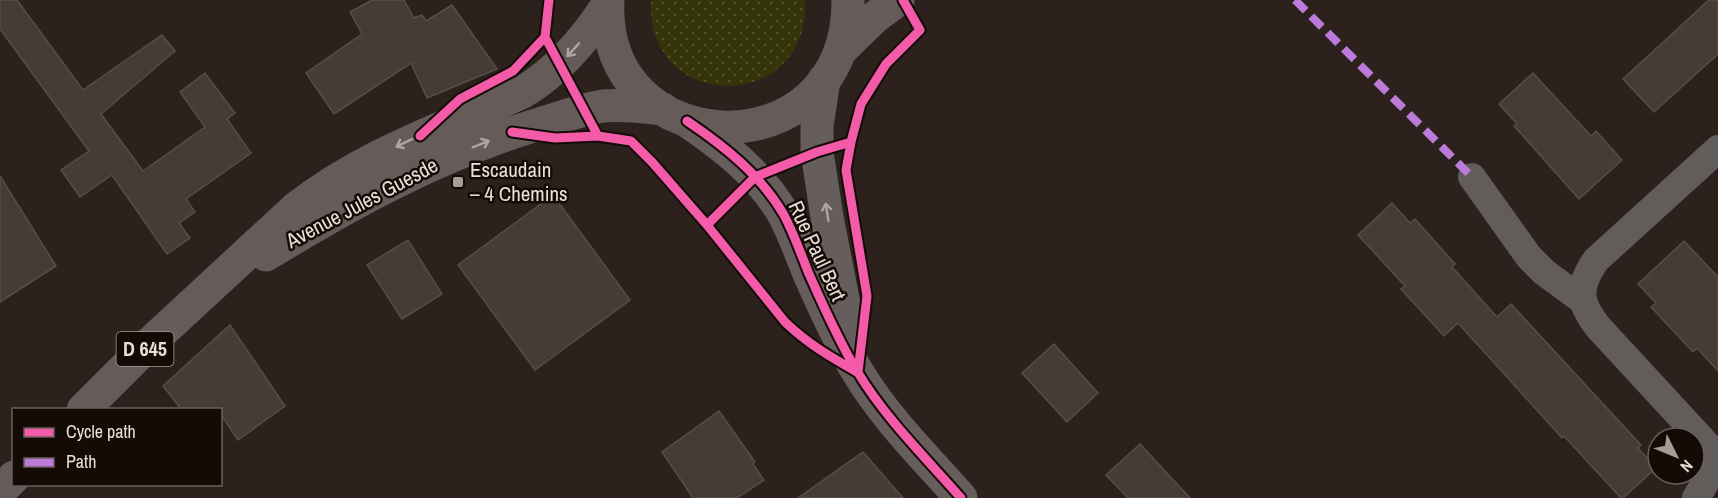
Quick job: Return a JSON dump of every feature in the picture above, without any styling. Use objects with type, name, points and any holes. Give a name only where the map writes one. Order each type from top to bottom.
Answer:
[{"type":"main road","points":[[840,51],[847,26],[848,0]]},
{"type":"main road","points":[[840,51],[875,17],[898,0]]},
{"type":"main road","points":[[608,2],[610,31],[624,69],[641,91],[675,115]]},
{"type":"main road","name":"Avenue Jules Guesde","points":[[85,408],[295,209],[334,181],[399,146],[523,92],[539,82],[570,54],[594,25],[608,2]]},
{"type":"main road","name":"Avenue Jules Guesde","points":[[208,291],[371,194],[490,140],[554,119],[604,106],[635,106],[728,128],[742,128],[769,121],[793,109],[815,91],[824,80],[840,51]]},
{"type":"main road","points":[[0,491],[12,479]]},
{"type":"street","name":"Rue Paul Bert","points":[[824,80],[816,126],[817,152],[827,217],[858,372]]},
{"type":"street","name":"Rue Paul Bert","points":[[675,115],[730,152],[755,177],[775,202],[791,230],[837,335],[858,372],[887,413],[961,498]]},
{"type":"street","points":[[1696,498],[1718,459],[1588,315],[1582,300],[1582,287],[1587,273],[1596,260],[1718,149]]},
{"type":"street","points":[[1472,177],[1528,257],[1582,300]]},
{"type":"shaded area","points":[[651,0],[805,0],[800,37],[783,64],[757,80],[728,86],[699,81],[673,65],[656,38]]},
{"type":"building","points":[[0,0],[17,0],[83,90],[162,35],[175,51],[101,114],[143,171],[205,127],[180,92],[205,73],[235,113],[227,119],[251,153],[186,199],[195,212],[179,223],[190,238],[167,254],[112,175],[80,197],[61,170],[89,151],[0,29]]},
{"type":"building","points":[[372,0],[404,0],[414,18],[422,15],[426,21],[452,5],[497,69],[427,98],[411,63],[334,114],[306,73],[362,34],[350,12]]},
{"type":"building","points":[[1709,0],[1718,0],[1718,54],[1654,112],[1623,79]]},
{"type":"building","points":[[1533,73],[1591,136],[1596,131],[1622,160],[1579,199],[1514,126],[1517,124],[1499,104]]},
{"type":"building","points":[[0,176],[56,266],[0,302]]},
{"type":"building","points":[[553,195],[630,300],[535,370],[458,265]]},
{"type":"building","points":[[1392,203],[1410,223],[1415,219],[1455,264],[1452,267],[1497,317],[1511,304],[1641,445],[1638,448],[1646,457],[1646,477],[1621,498],[1564,436],[1562,438],[1458,323],[1444,336],[1401,289],[1405,286],[1358,235]]},
{"type":"building","points":[[408,240],[442,294],[402,319],[367,265]]},
{"type":"building","points":[[1684,241],[1718,277],[1718,371],[1697,348],[1693,352],[1651,307],[1656,303],[1638,284]]},
{"type":"building","points":[[230,325],[285,406],[238,440],[222,416],[222,408],[180,408],[163,386]]},
{"type":"building","points":[[1054,344],[1098,393],[1067,422],[1022,373]]},
{"type":"building","points":[[719,411],[755,462],[753,464],[764,480],[737,498],[693,498],[662,452]]},
{"type":"building","points":[[1140,444],[1190,498],[1128,498],[1106,475]]},
{"type":"building","points":[[863,452],[903,498],[798,498]]},
{"type":"marked path","points":[[1295,0],[1472,177]]},
{"type":"cycle path","points":[[549,0],[545,37],[598,136],[631,141],[707,225],[755,177],[817,152],[851,142],[861,104],[886,64],[920,30],[903,0]]},
{"type":"cycle path","points":[[420,136],[460,99],[513,71],[545,37]]},
{"type":"cycle path","points":[[687,121],[741,162],[775,201],[791,229],[809,274],[857,371],[893,421],[961,498]]},
{"type":"cycle path","points":[[512,132],[555,138],[598,136]]},
{"type":"cycle path","points":[[851,142],[846,170],[867,296],[858,372]]},
{"type":"cycle path","points":[[707,225],[785,322],[828,355],[857,372]]},
{"type":"place","name":"Escaudain – 4 Chemins","points":[[458,182]]}]
